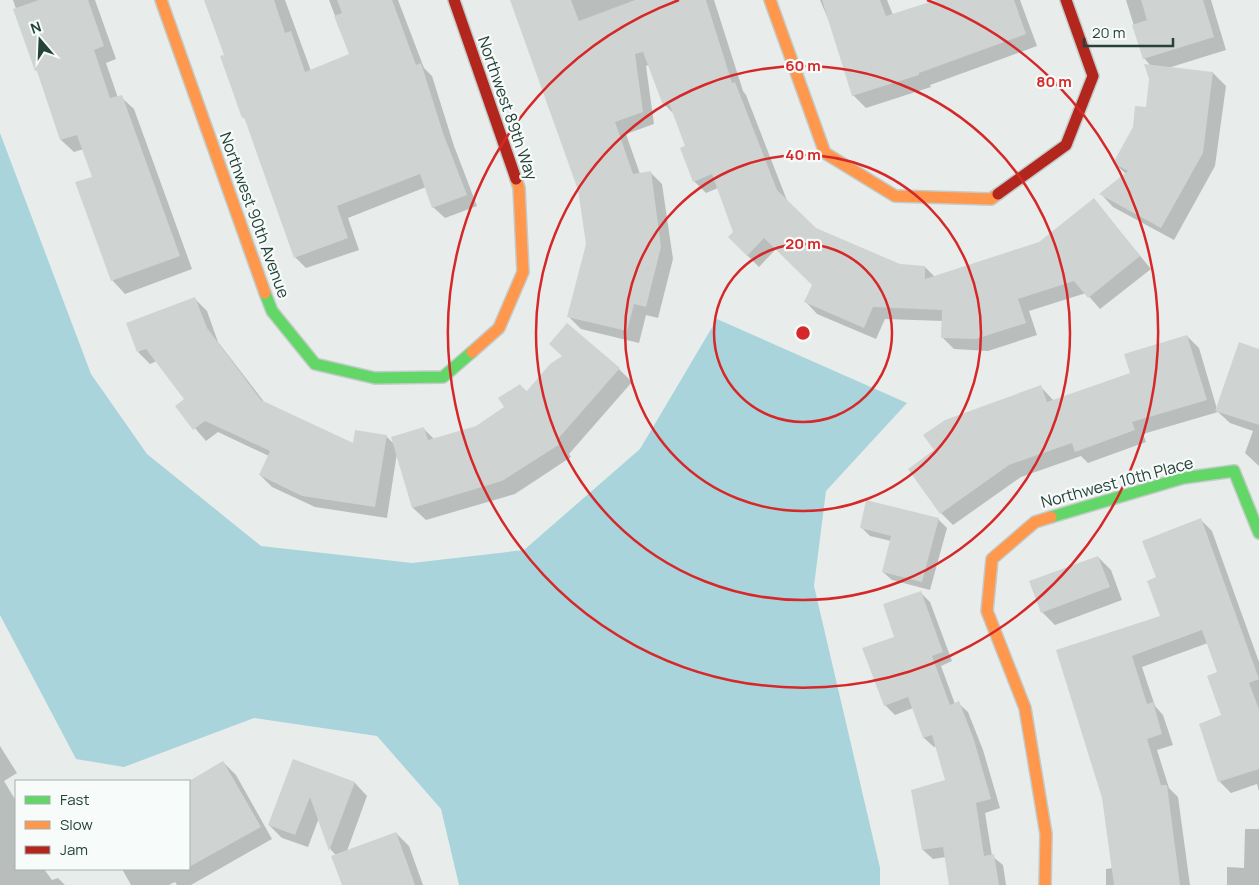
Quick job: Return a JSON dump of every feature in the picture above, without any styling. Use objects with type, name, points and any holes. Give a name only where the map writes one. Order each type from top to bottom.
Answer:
[{"type":"street","name":"Northwest 90th Avenue","points":[[161,0],[272,311],[315,364],[375,378],[443,377]]},
{"type":"street","name":"Northwest 89th Way","points":[[443,377],[499,328],[523,272],[519,188],[454,0]]},
{"type":"street","points":[[770,0],[824,153],[895,196],[991,199],[1066,145],[1086,93],[1092,76],[1066,0]]},
{"type":"street","name":"Northwest 10th Place","points":[[1045,885],[1046,834],[1026,708],[987,611],[992,559],[1035,522],[1183,478],[1234,471],[1259,533]]},
{"type":"water","points":[[0,133],[91,374],[147,454],[261,546],[412,563],[524,550],[640,449],[717,319],[907,403],[826,491],[814,586],[880,868],[880,885],[459,885],[441,809],[377,736],[254,718],[124,767],[76,759],[0,615]]},
{"type":"building","points":[[39,0],[88,0],[104,46],[94,50],[110,98],[122,95],[180,256],[111,281],[75,182],[92,177],[77,135],[60,140],[37,71],[35,71],[13,9]]},
{"type":"building","points":[[204,0],[274,0],[285,33],[291,31],[305,72],[349,54],[334,16],[342,13],[337,0],[392,0],[416,65],[421,63],[443,133],[467,195],[432,208],[420,174],[337,206],[348,238],[294,258],[244,117],[242,118],[220,56],[224,55]]},
{"type":"building","points":[[510,0],[571,0],[579,21],[635,0],[706,0],[732,83],[735,82],[777,190],[816,228],[900,264],[925,266],[925,279],[1039,242],[1094,198],[1140,256],[1088,298],[1074,281],[1018,299],[1026,323],[976,339],[941,338],[942,310],[873,307],[864,328],[804,302],[812,285],[764,238],[747,256],[728,237],[733,232],[712,174],[693,182],[680,148],[685,146],[669,103],[663,105],[643,52],[635,54],[643,112],[615,122],[633,174],[651,171],[661,247],[646,307],[634,304],[627,331],[567,317],[586,244],[578,190]]},
{"type":"building","points":[[822,0],[880,0],[886,16],[936,0],[1014,0],[1026,34],[919,73],[919,75],[852,96]]},
{"type":"building","points":[[1141,0],[1203,0],[1214,37],[1143,59],[1132,25],[1147,20]]},
{"type":"building","points":[[1144,64],[1213,72],[1203,153],[1161,228],[1099,194],[1128,171],[1113,163],[1133,127],[1135,106],[1146,107],[1149,79]]},
{"type":"building","points":[[195,297],[207,328],[261,400],[353,443],[355,430],[387,435],[375,507],[302,496],[259,475],[270,451],[205,421],[193,430],[175,406],[184,399],[146,349],[137,352],[126,323]]},
{"type":"building","points":[[567,323],[620,368],[557,440],[560,444],[502,481],[412,508],[391,437],[424,427],[428,440],[476,426],[504,407],[498,398],[520,384],[526,392],[550,364],[562,356],[549,344]]},
{"type":"building","points":[[1187,335],[1207,400],[1132,422],[1135,430],[1075,452],[1072,443],[1009,465],[940,514],[908,469],[934,450],[923,435],[945,420],[1041,385],[1047,402],[1130,373],[1124,354]]},
{"type":"building","points":[[1239,342],[1259,349],[1259,425],[1215,411]]},
{"type":"building","points":[[866,500],[939,518],[922,582],[882,572],[891,536],[860,528]]},
{"type":"building","points":[[1201,518],[1259,679],[1249,683],[1259,709],[1259,769],[1218,782],[1199,724],[1221,715],[1207,676],[1217,672],[1202,630],[1132,656],[1147,704],[1153,702],[1162,734],[1147,739],[1161,785],[1167,785],[1180,885],[1114,885],[1102,798],[1056,650],[1160,616],[1147,581],[1156,577],[1142,541]]},
{"type":"building","points":[[1098,556],[1110,587],[1041,613],[1029,581]]},
{"type":"building","points":[[921,591],[943,652],[932,656],[950,705],[959,701],[974,740],[991,799],[976,803],[984,856],[994,854],[999,885],[949,885],[943,847],[922,850],[911,790],[945,780],[932,735],[923,738],[908,697],[884,706],[862,648],[894,637],[883,604]]},
{"type":"building","points":[[293,759],[355,782],[329,851],[310,797],[295,835],[268,825]]},
{"type":"building","points":[[223,761],[261,827],[190,866],[190,780]]},
{"type":"building","points":[[396,832],[415,885],[342,885],[331,856]]},
{"type":"traffic: fast","points":[[265,293],[272,311],[315,364],[375,378],[443,377],[472,352]]},
{"type":"traffic: fast","points":[[1051,517],[1183,478],[1234,471],[1259,533]]},
{"type":"traffic: slow","points":[[161,0],[265,293]]},
{"type":"traffic: slow","points":[[770,0],[825,153],[895,196],[991,199],[998,194]]},
{"type":"traffic: slow","points":[[472,352],[499,328],[523,272],[519,188],[516,179]]},
{"type":"traffic: slow","points":[[1045,885],[1046,834],[1025,708],[987,611],[992,559],[1035,522],[1051,517]]},
{"type":"traffic: jam","points":[[454,0],[516,179]]},
{"type":"traffic: jam","points":[[998,194],[1066,145],[1093,76],[1066,0]]}]
